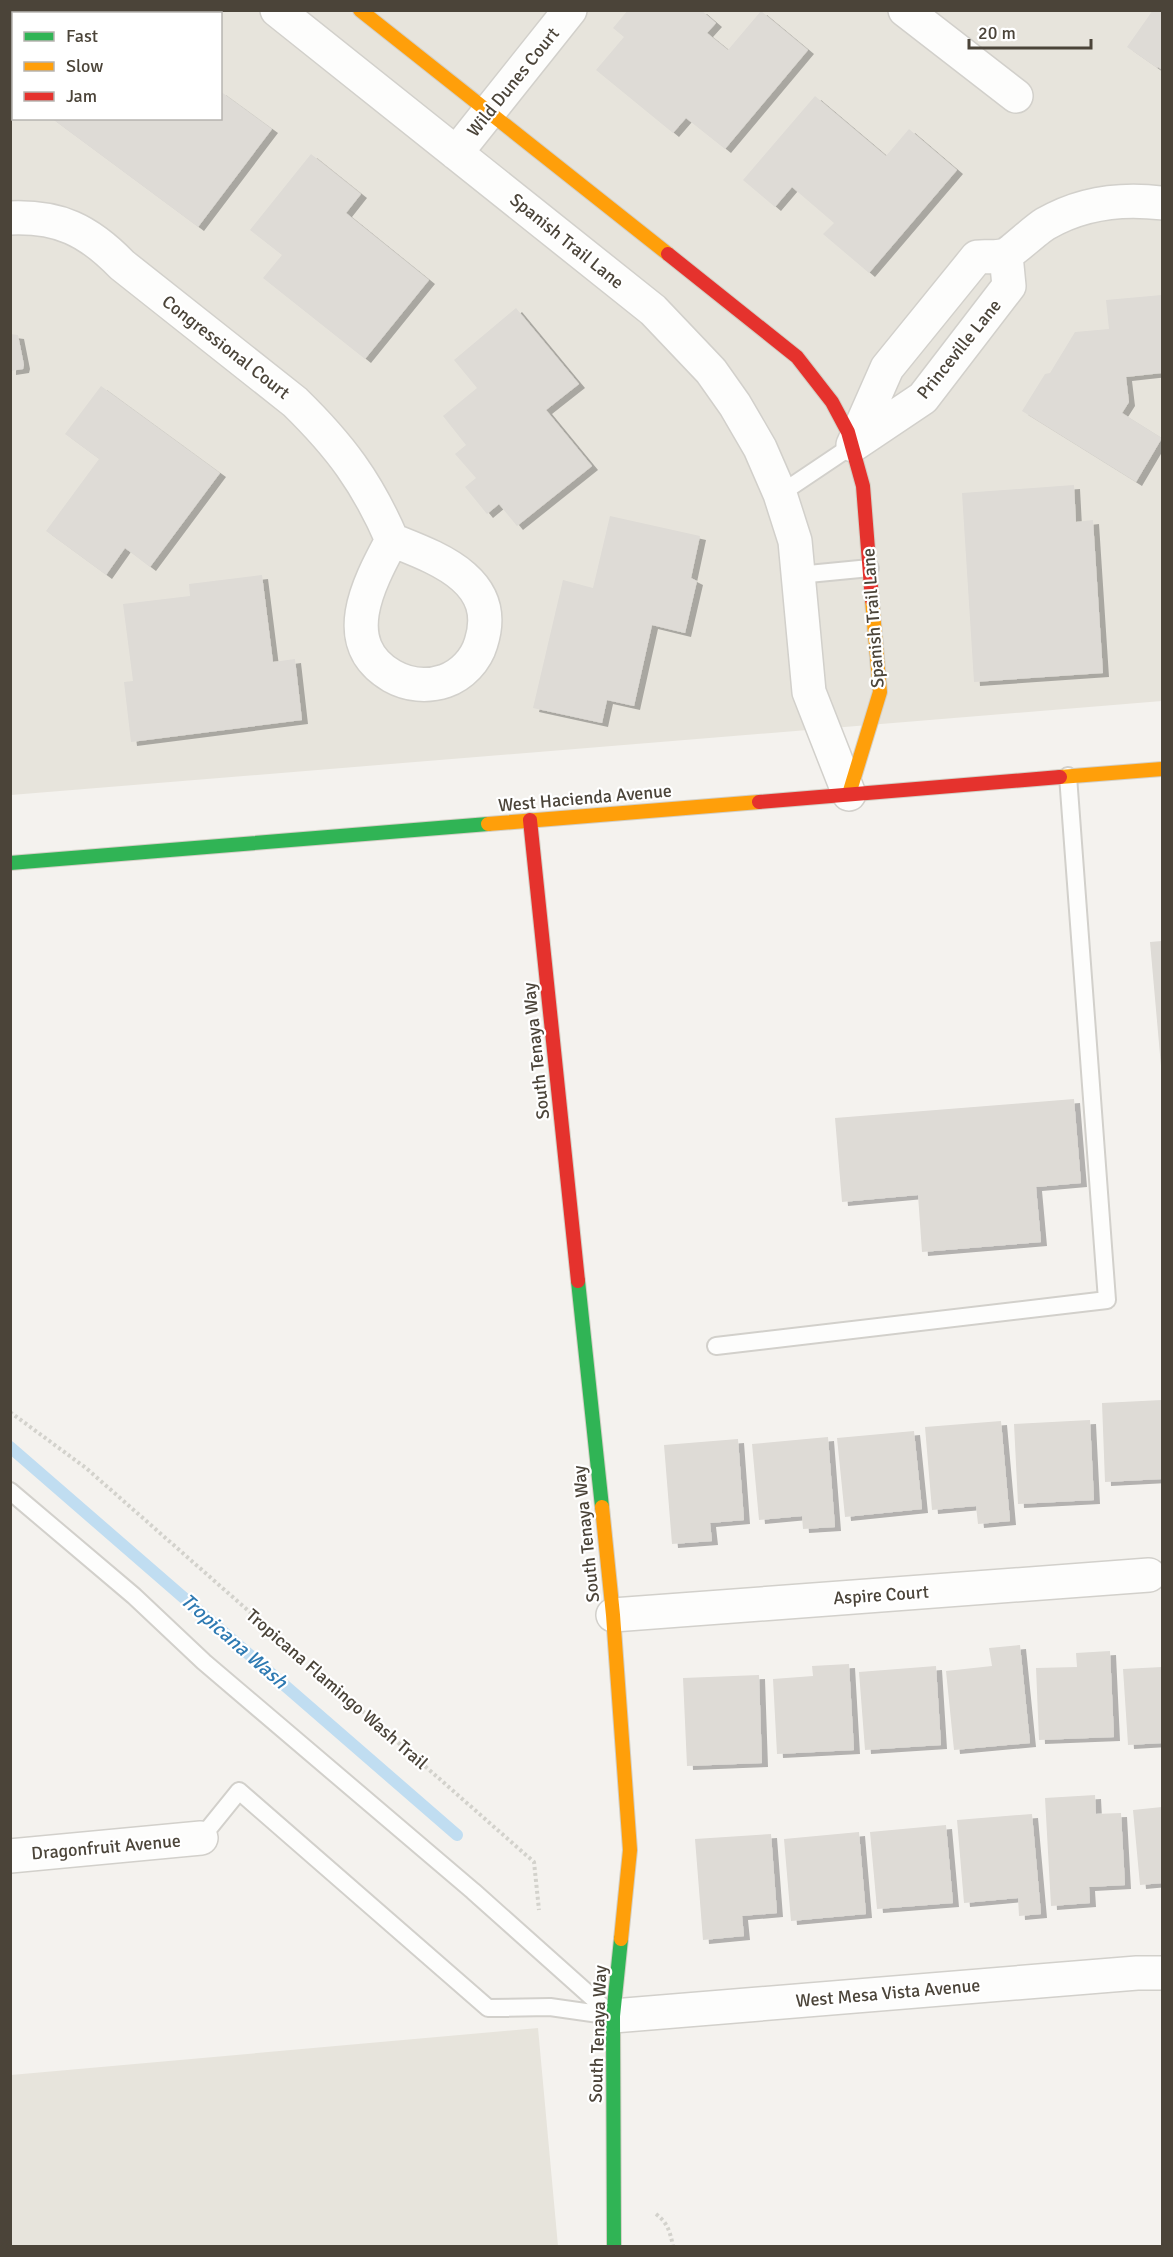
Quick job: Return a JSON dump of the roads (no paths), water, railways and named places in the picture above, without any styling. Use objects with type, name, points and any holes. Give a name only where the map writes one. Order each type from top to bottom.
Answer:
[{"type":"street","name":"Spanish Trail Lane","points":[[277,10],[653,310],[711,371],[735,405],[760,448],[780,494],[795,541],[809,692],[849,794]]},
{"type":"street","name":"Spanish Trail Lane","points":[[360,10],[797,357],[834,403],[854,445],[863,486],[880,692],[849,794]]},
{"type":"street","name":"Wild Dunes Court","points":[[456,153],[570,10]]},
{"type":"street","points":[[905,10],[1016,96]]},
{"type":"street","points":[[854,445],[887,369],[977,257],[1006,255],[1024,238],[1045,224],[1075,211],[1117,201],[1144,200],[1162,203]]},
{"type":"street","name":"Congressional Court","points":[[10,218],[31,217],[57,221],[81,231],[103,246],[122,264],[295,402],[344,454],[368,490],[392,540]]},
{"type":"street","name":"Princeville Lane","points":[[854,445],[923,398],[1009,286],[1006,255]]},
{"type":"street","points":[[392,540],[424,553],[462,574],[477,591],[484,610],[485,632],[478,653],[464,670],[445,681],[424,685],[402,682],[383,671],[369,655],[361,634],[360,612],[375,572],[392,540]]},
{"type":"street","name":"West Hacienda Avenue","points":[[10,863],[1162,769]]},
{"type":"street","name":"South Tenaya Way","points":[[530,820],[613,1615],[630,1850],[613,2016],[612,2217],[614,2247]]},
{"type":"street","name":"Aspire Court","points":[[613,1615],[1149,1575]]},
{"type":"street","name":"Dragonfruit Avenue","points":[[10,1856],[201,1838]]},
{"type":"street","name":"West Mesa Vista Avenue","points":[[613,2016],[1137,1973],[1162,1973]]},
{"type":"lane","points":[[780,494],[854,445]]},
{"type":"lane","points":[[798,575],[870,568]]},
{"type":"lane","points":[[716,1346],[1107,1300],[1068,776]]},
{"type":"lane","points":[[10,1491],[95,1562],[204,1662],[473,1892],[613,2016]]},
{"type":"lane","points":[[201,1838],[239,1791],[488,2008],[550,2007],[613,2016]]},
{"type":"waterway","name":"Tropicana Wash","points":[[10,1447],[457,1835]]}]
